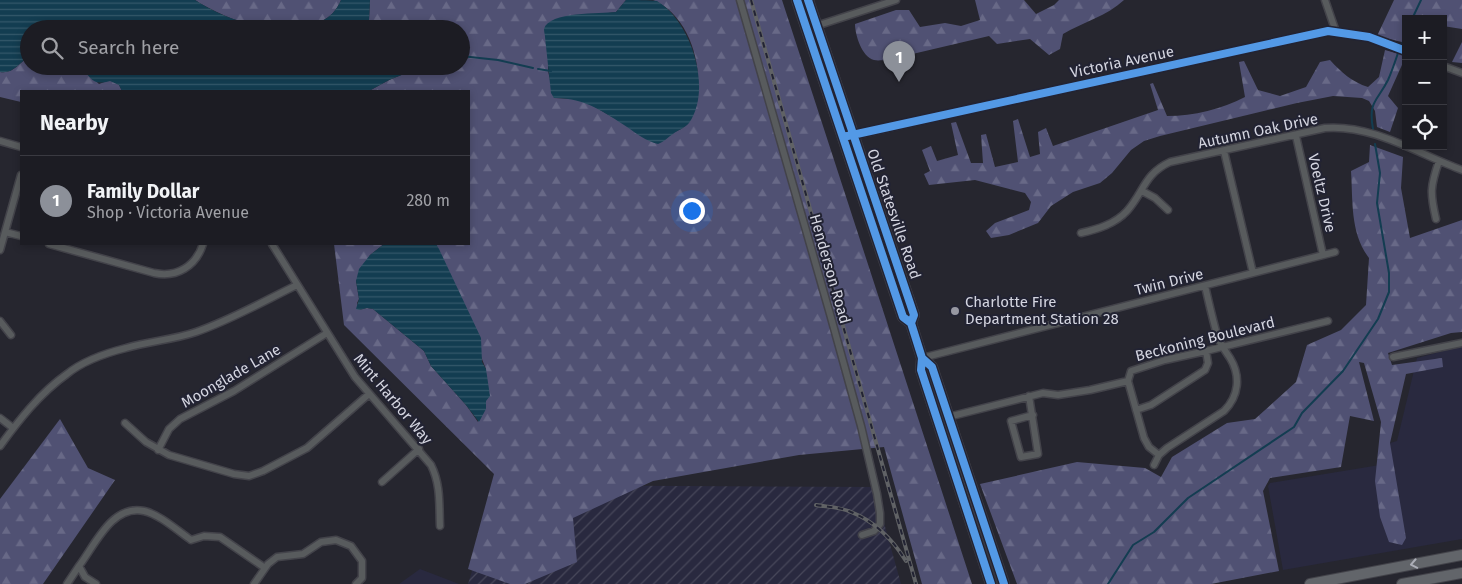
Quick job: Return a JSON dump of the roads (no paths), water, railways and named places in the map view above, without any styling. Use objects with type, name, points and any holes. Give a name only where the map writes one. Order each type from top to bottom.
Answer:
[{"type":"main road","name":"Old Statesville Road","points":[[797,0],[914,315],[911,323],[922,358],[921,370],[991,584]]},
{"type":"main road","name":"Old Statesville Road","points":[[808,0],[847,136]]},
{"type":"main road","name":"Old Statesville Road","points":[[922,358],[932,367],[1004,584]]},
{"type":"main road","points":[[1310,584],[1462,556]]},
{"type":"main road","points":[[1408,583],[1462,567]]},
{"type":"main road","points":[[1408,583],[1462,573]]},
{"type":"street","name":"Henderson Road","points":[[740,0],[859,419],[877,494],[880,524],[874,532],[862,535]]},
{"type":"street","points":[[816,26],[896,0]]},
{"type":"street","points":[[1326,0],[1336,32]]},
{"type":"street","name":"Victoria Avenue","points":[[847,136],[1328,31],[1369,37],[1402,49]]},
{"type":"street","points":[[1447,67],[1462,73]]},
{"type":"street","name":"Autumn Oak Drive","points":[[1081,233],[1095,230],[1117,219],[1126,212],[1153,173],[1170,162],[1224,152],[1325,128],[1354,128],[1380,136],[1462,170]]},
{"type":"street","name":"Voeltz Drive","points":[[1296,136],[1323,255]]},
{"type":"street","points":[[0,141],[20,147]]},
{"type":"street","points":[[1224,152],[1254,274]]},
{"type":"street","points":[[1436,219],[1431,197],[1431,187],[1438,161]]},
{"type":"street","points":[[0,250],[20,179]]},
{"type":"street","points":[[1142,191],[1155,198],[1168,210]]},
{"type":"street","points":[[5,232],[20,236]]},
{"type":"street","points":[[53,245],[164,274],[179,272],[188,266],[199,254],[203,245]]},
{"type":"street","name":"Mint Harbor Way","points":[[273,245],[352,372],[431,465],[439,490],[440,526]]},
{"type":"street","name":"Twin Drive","points":[[922,358],[1335,252]]},
{"type":"street","points":[[0,446],[38,399],[68,373],[100,356],[127,347],[163,341],[196,332],[296,285]]},
{"type":"street","points":[[1154,465],[1167,448],[1224,411],[1230,405],[1236,392],[1236,372],[1219,339],[1205,286]]},
{"type":"street","points":[[0,321],[11,335]]},
{"type":"street","name":"Beckoning Boulevard","points":[[948,418],[1043,393],[1058,395],[1128,381],[1131,371],[1165,360],[1206,352],[1328,321]]},
{"type":"street","name":"Moonglade Lane","points":[[158,450],[169,429],[180,419],[234,391],[327,333]]},
{"type":"street","points":[[1393,357],[1462,343]]},
{"type":"street","points":[[1136,410],[1150,405],[1205,370],[1208,363],[1206,352]]},
{"type":"street","points":[[1128,381],[1144,438],[1149,448],[1159,456]]},
{"type":"street","points":[[125,423],[158,450],[182,460],[234,474],[254,475],[307,448],[369,394]]},
{"type":"street","points":[[1029,396],[1033,415],[1038,454],[1020,457],[1011,421],[1033,415]]},
{"type":"street","points":[[0,418],[13,428]]},
{"type":"street","points":[[382,482],[418,449]]},
{"type":"street","points":[[67,584],[106,528],[118,515],[130,510],[145,511],[167,523],[190,540],[204,536],[220,537],[265,568]]},
{"type":"street","points":[[254,584],[268,564],[277,557],[303,554],[321,542],[336,540],[350,546],[362,561],[362,578],[356,584]]},
{"type":"street","points":[[79,566],[85,577],[96,584]]},
{"type":"waterway","points":[[1414,15],[1421,0]]},
{"type":"waterway","points":[[1373,129],[1372,113],[1374,102],[1388,80],[1398,53]]},
{"type":"waterway","points":[[470,57],[498,60],[533,68]]},
{"type":"waterway","points":[[538,69],[551,71]]},
{"type":"waterway","points":[[1108,584],[1133,545],[1154,532],[1188,498],[1294,427],[1302,413],[1343,371],[1378,319],[1389,292],[1389,273],[1377,203],[1380,173],[1375,144]]},
{"type":"railway","points":[[751,0],[916,584]]},
{"type":"railway","points":[[816,505],[847,510],[867,520],[889,539],[906,561]]},
{"type":"place","name":"Family Dollar","points":[[899,82]]},
{"type":"place","name":"Charlotte Fire Department Station 28","points":[[955,311]]}]
